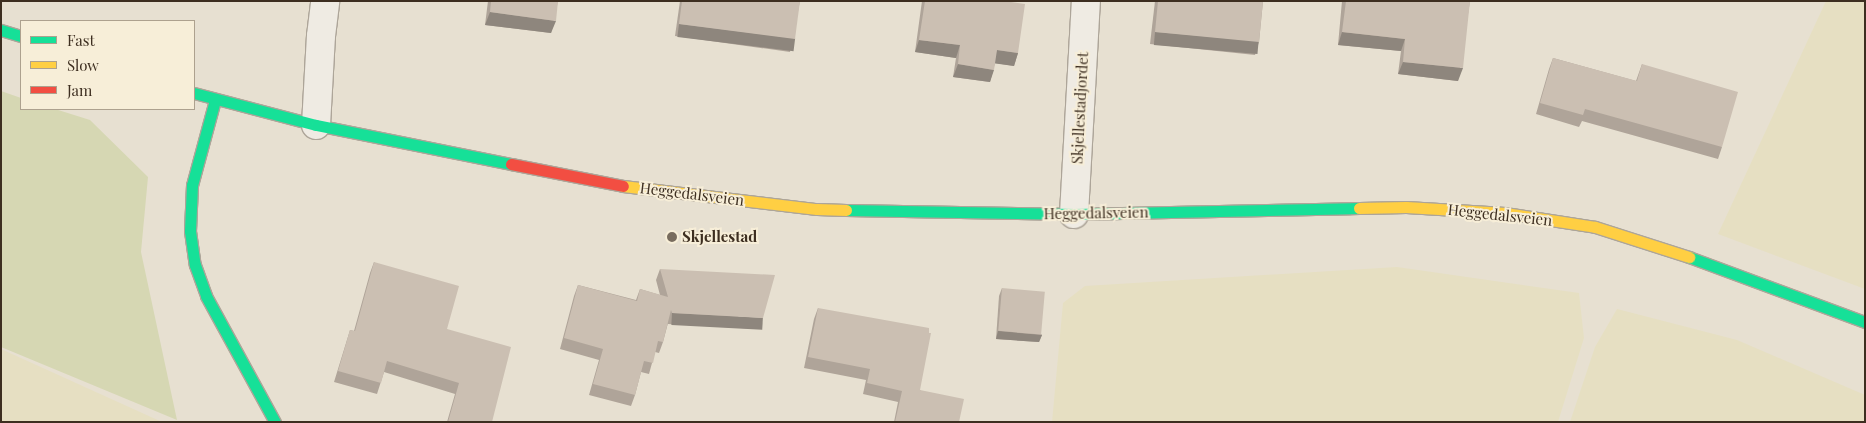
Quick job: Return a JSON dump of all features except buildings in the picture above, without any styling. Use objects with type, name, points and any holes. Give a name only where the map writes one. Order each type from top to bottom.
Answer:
[{"type":"main road","points":[[1,30],[20,36]]},
{"type":"main road","name":"Heggedalsveien","points":[[195,93],[316,125],[618,185],[818,209],[1074,214],[1406,207],[1505,213],[1595,227],[1664,248],[1765,283],[1865,322]]},
{"type":"main road","points":[[215,100],[192,186],[190,231],[195,265],[206,296],[275,422]]},
{"type":"street","points":[[316,125],[325,1]]},
{"type":"street","name":"Skjellestadjordet","points":[[1074,214],[1086,1]]},
{"type":"shaded area","points":[[1826,1],[1865,1],[1865,289],[1718,234]]},
{"type":"shaded area","points":[[1397,267],[1579,293],[1584,338],[1558,422],[1052,422],[1063,303],[1085,286]]},
{"type":"shaded area","points":[[1617,309],[1737,340],[1865,395],[1865,422],[1570,422],[1595,347]]},
{"type":"shaded area","points":[[1,349],[162,422],[1,422]]},
{"type":"green space","points":[[1,91],[20,98],[20,110],[58,110],[90,120],[148,177],[141,252],[177,420],[1,347]]},
{"type":"traffic: fast","points":[[1,30],[20,36]]},
{"type":"traffic: fast","points":[[195,93],[316,125],[511,164]]},
{"type":"traffic: fast","points":[[215,100],[192,185],[190,231],[195,265],[206,296],[275,422]]},
{"type":"traffic: fast","points":[[846,210],[1074,214],[1359,208]]},
{"type":"traffic: fast","points":[[1689,257],[1865,322]]},
{"type":"traffic: slow","points":[[623,186],[817,209],[846,210]]},
{"type":"traffic: slow","points":[[1359,208],[1406,207],[1505,213],[1595,227],[1689,257]]},
{"type":"traffic: jam","points":[[511,164],[623,186]]},
{"type":"place","name":"Skjellestad","points":[[672,237]]}]
